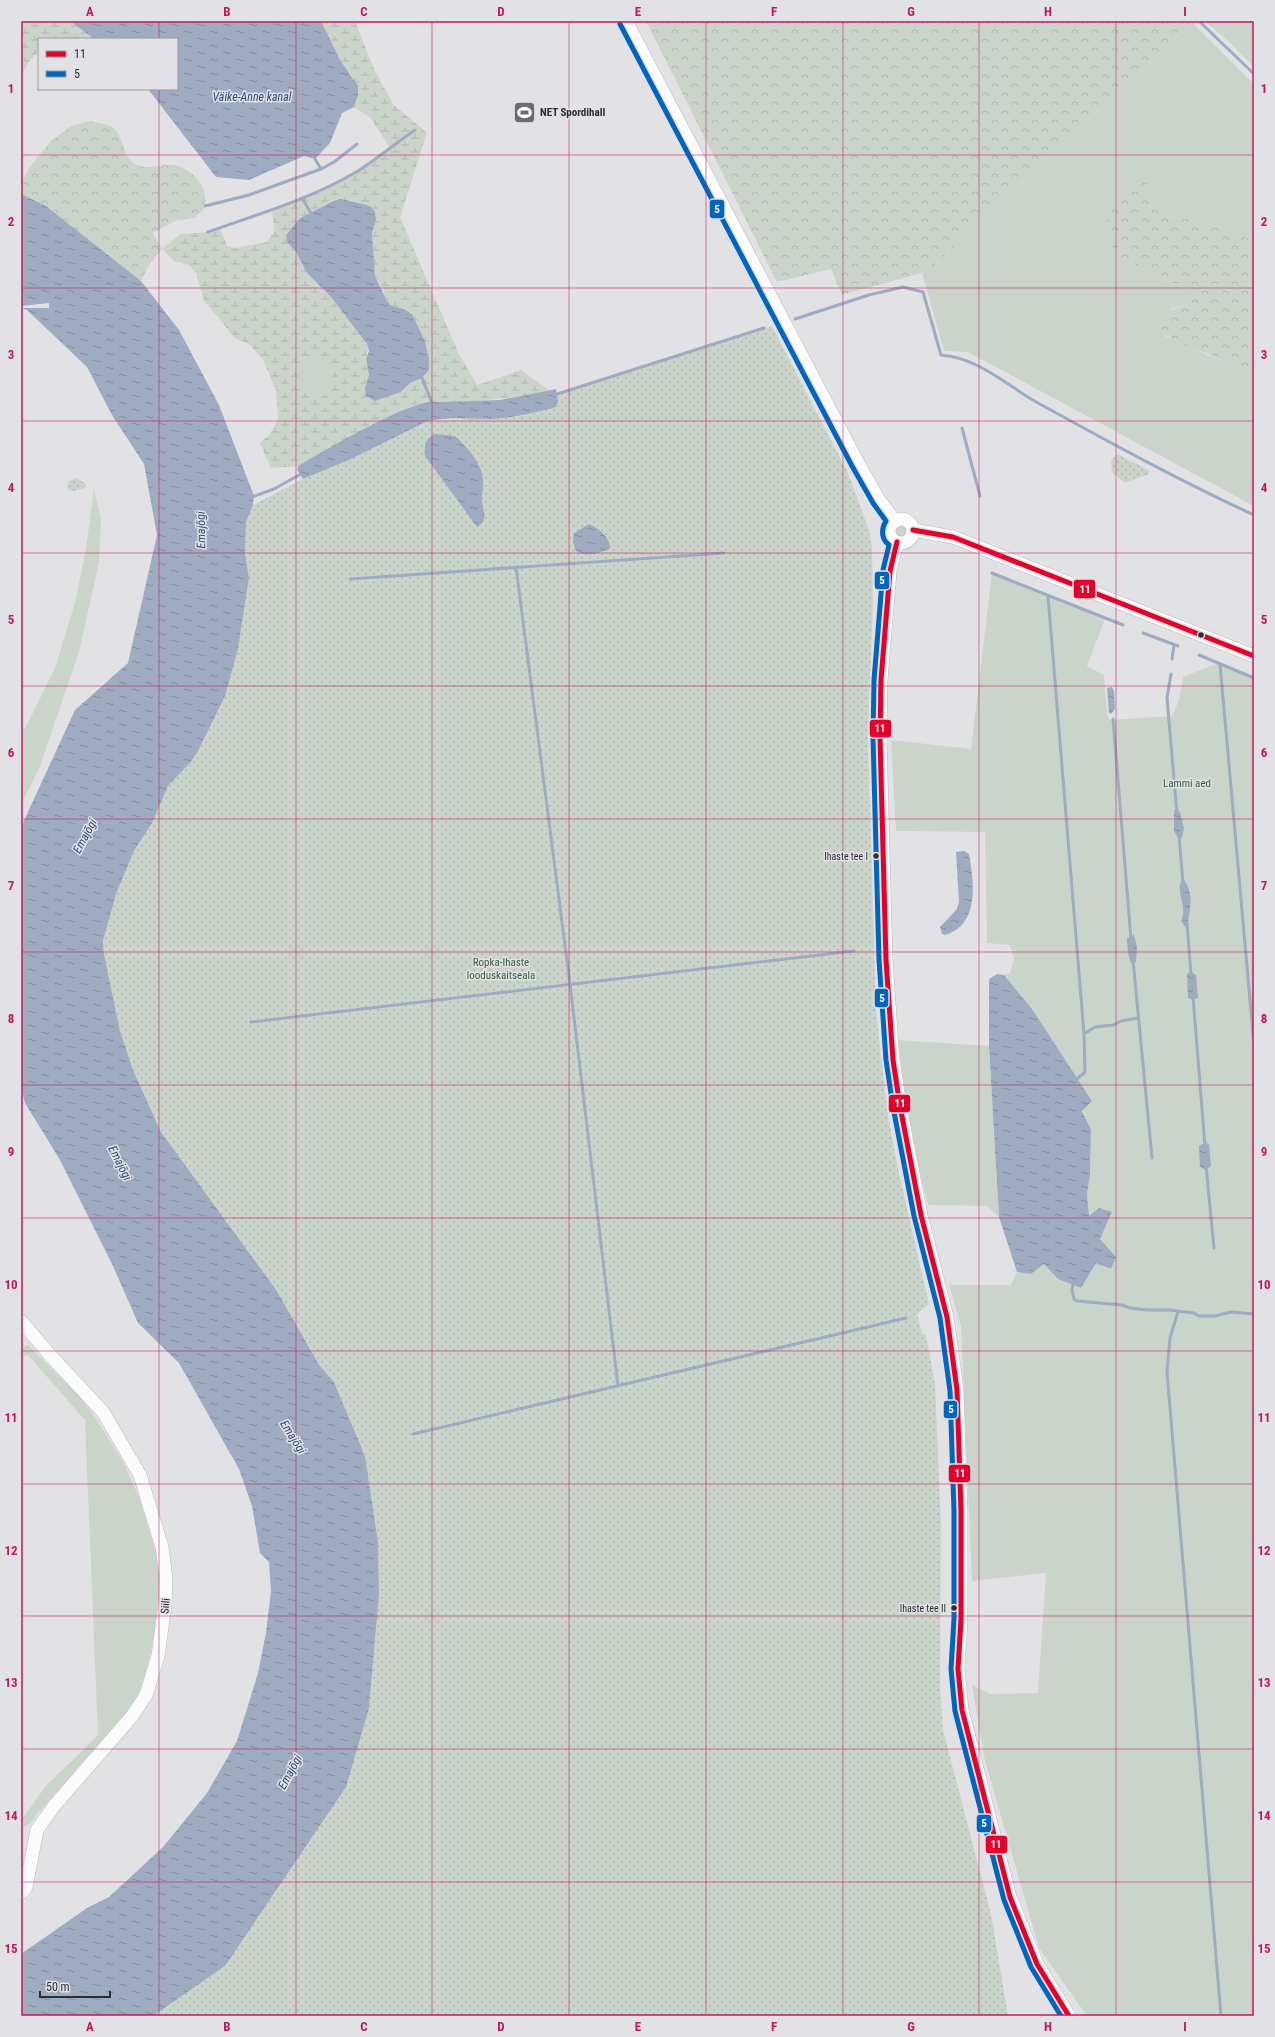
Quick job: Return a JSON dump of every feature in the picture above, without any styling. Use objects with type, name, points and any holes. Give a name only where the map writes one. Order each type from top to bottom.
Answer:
[{"type":"street","points":[[626,21],[858,463],[880,500],[895,521]]},
{"type":"street","points":[[895,521],[907,520],[913,530],[953,537],[1254,656]]},
{"type":"street","points":[[895,521],[889,530],[891,538],[897,542],[908,541],[913,530]]},
{"type":"street","points":[[897,542],[890,571],[881,680],[880,737],[886,960],[893,1060],[900,1106],[914,1180],[947,1317],[957,1390],[961,1519],[961,1619],[958,1669],[962,1710],[1010,1897],[1037,1964],[1070,2016]]},
{"type":"street","name":"Siili","points":[[21,1321],[49,1354],[104,1412],[140,1475],[162,1547],[166,1578],[166,1605],[158,1656],[146,1695],[133,1715],[54,1806],[37,1830],[26,1887],[21,1893]]},
{"type":"green space","points":[[21,21],[70,21],[93,38],[38,38],[38,52],[31,59],[21,75]]},
{"type":"green space","points":[[321,21],[352,21],[356,24],[375,71],[393,104],[427,133],[400,217],[458,352],[477,385],[521,370],[549,390],[521,396],[493,399],[436,402],[431,400],[409,407],[298,466],[271,468],[260,443],[270,434],[278,419],[276,390],[263,360],[250,345],[235,338],[204,301],[196,273],[189,265],[174,261],[162,249],[181,234],[208,232],[220,228],[227,246],[235,248],[267,242],[274,232],[272,209],[304,197],[333,183],[390,148],[370,117],[354,107],[357,86],[332,46]],"holes":[[[340,199],[370,206],[376,220],[372,233],[375,276],[387,301],[392,306],[404,309],[412,314],[425,341],[429,358],[422,378],[410,383],[401,392],[370,399],[367,396],[365,390],[369,375],[366,359],[368,350],[367,344],[331,297],[307,273],[286,235],[300,218],[333,200]],[[308,357],[322,360],[330,367],[332,378],[330,392],[321,397],[313,396],[300,382],[300,369]]]},
{"type":"green space","points":[[646,21],[1193,21],[928,271],[842,295],[831,269],[777,282]]},
{"type":"green space","points":[[1205,21],[1250,21],[1254,26],[1254,67],[1229,42]]},
{"type":"green space","points":[[1192,22],[1254,84],[1254,241],[1226,229],[1188,219],[1169,217],[1150,207],[1147,182],[1117,256],[1146,270],[1157,279],[1176,283],[1192,290],[1195,294],[1191,303],[1171,309],[1165,336],[1226,363],[1254,369],[1254,506],[968,352],[944,351],[922,273],[928,271]]},
{"type":"green space","points":[[90,121],[108,125],[113,128],[117,132],[130,160],[135,164],[144,167],[175,165],[181,167],[187,170],[198,180],[204,192],[206,199],[205,206],[195,218],[177,220],[153,233],[162,249],[149,265],[141,281],[46,206],[21,194],[21,183],[30,167],[51,141],[71,126]]},
{"type":"green space","points":[[1147,182],[1150,207],[1169,217],[1188,219],[1226,229],[1254,241],[1254,369],[1226,363],[1206,353],[1183,345],[1157,330],[1155,322],[1158,318],[1166,312],[1191,303],[1195,294],[1192,290],[1176,283],[1157,279],[1146,270],[1117,256],[1104,231],[1111,203],[1123,187]]},
{"type":"green space","name":"Ropka-Ihaste looduskaitseala","points":[[772,326],[848,473],[869,530],[872,548],[873,600],[868,737],[876,1011],[887,1109],[898,1169],[929,1304],[917,1314],[922,1333],[926,1335],[935,1384],[941,1524],[940,1684],[943,1730],[991,1914],[1008,2016],[153,2016],[225,1966],[369,1708],[379,1595],[378,1542],[365,1456],[334,1382],[319,1365],[277,1291],[161,1132],[133,1070],[120,1031],[104,954],[103,941],[116,894],[134,851],[152,823],[168,786],[189,764],[238,649],[249,578],[245,553],[246,522],[253,505],[303,479],[349,460],[429,421],[511,417],[538,412],[558,401],[558,394]]},
{"type":"green space","points":[[308,357],[322,360],[330,367],[332,385],[330,392],[321,397],[313,396],[300,382],[300,369]]},
{"type":"green space","points":[[1117,454],[1149,470],[1149,474],[1125,483],[1112,472],[1111,461]]},
{"type":"green space","points":[[77,478],[86,484],[85,488],[73,491],[69,490],[67,487],[69,481]]},
{"type":"green space","points":[[94,489],[101,519],[99,562],[79,652],[40,766],[21,805],[21,727],[25,729],[55,668],[75,603],[86,549]]},
{"type":"green space","points":[[902,522],[908,525],[911,531],[908,537],[902,540],[896,537],[893,531],[896,525]]},
{"type":"green space","name":"Lammi aed","points":[[992,573],[1105,619],[1087,666],[1104,675],[1107,714],[1110,720],[1172,716],[1179,700],[1183,677],[1213,665],[1220,664],[1254,678],[1254,2016],[1087,2016],[1039,1948],[985,1761],[972,1685],[991,1694],[1038,1693],[1046,1573],[972,1581],[961,1326],[949,1285],[1011,1285],[1017,1272],[1031,1274],[1044,1264],[1058,1279],[1096,1263],[1111,1269],[1116,1257],[1100,1239],[1112,1213],[1089,1217],[1087,1194],[1090,1175],[1091,1129],[1057,1050],[1032,1009],[1004,975],[1010,973],[1014,959],[1010,945],[987,943],[985,832],[896,831],[891,740],[971,749]]},
{"type":"green space","points":[[898,1040],[989,1046],[999,1217],[987,1206],[928,1205],[911,1135]]},
{"type":"green space","points":[[28,1345],[80,1397],[95,1417],[123,1462],[139,1497],[156,1554],[159,1575],[157,1614],[151,1651],[144,1679],[138,1694],[125,1714],[37,1814],[30,1824],[21,1828],[21,1821],[45,1787],[98,1735],[85,1420],[28,1355],[21,1356],[21,1348]]},
{"type":"water","name":"Väike-Anne kanal","points":[[70,21],[321,21],[340,60],[358,86],[358,95],[354,107],[342,113],[330,143],[315,159],[304,156],[249,180],[216,177],[149,90],[178,90],[178,38],[93,38]]},
{"type":"water","name":"Emajõgi","points":[[21,194],[46,206],[141,281],[179,330],[219,405],[254,496],[253,505],[246,522],[245,553],[249,578],[238,649],[225,696],[197,753],[189,764],[168,786],[152,823],[134,851],[116,894],[103,941],[104,954],[120,1031],[133,1070],[161,1132],[277,1291],[319,1365],[334,1382],[365,1456],[378,1542],[379,1595],[369,1708],[346,1787],[225,1966],[153,2016],[21,2016],[21,1954],[87,1908],[109,1897],[163,1847],[207,1793],[237,1741],[258,1673],[266,1633],[271,1591],[269,1562],[260,1553],[252,1506],[239,1469],[179,1363],[138,1323],[113,1266],[60,1160],[25,1103],[21,1089],[21,827],[75,710],[128,663],[157,535],[144,464],[112,415],[87,367],[27,310],[21,308]]},
{"type":"water","points":[[340,199],[370,206],[375,212],[376,220],[372,233],[375,276],[387,301],[392,306],[404,309],[412,314],[425,341],[429,358],[429,370],[422,378],[410,383],[401,392],[375,401],[366,396],[365,388],[369,375],[366,359],[369,351],[367,344],[331,297],[307,273],[296,252],[287,242],[286,235],[300,218]]},
{"type":"water","points":[[556,389],[558,401],[556,407],[507,418],[428,421],[349,460],[303,479],[297,470],[298,466],[347,438],[390,416],[426,402],[500,400]]},
{"type":"water","points":[[435,434],[455,436],[469,450],[480,468],[483,480],[482,499],[484,519],[483,522],[477,527],[425,456],[427,440]]},
{"type":"water","points":[[589,524],[604,534],[610,545],[610,549],[589,554],[576,551],[573,542],[574,533]]},
{"type":"water","points":[[1112,687],[1114,691],[1115,709],[1111,714],[1109,713],[1107,688]]},
{"type":"water","points":[[1174,810],[1180,812],[1184,828],[1182,838],[1178,838],[1174,831]]},
{"type":"water","points":[[964,851],[969,854],[971,865],[973,889],[972,901],[964,922],[956,930],[945,935],[942,934],[940,927],[957,909],[959,902],[956,852]]},
{"type":"water","points":[[1184,880],[1190,897],[1188,926],[1186,928],[1181,921],[1183,916],[1183,906],[1180,886],[1181,881]]},
{"type":"water","points":[[1134,935],[1137,947],[1136,962],[1131,963],[1128,954],[1127,938]]},
{"type":"water","points":[[1191,972],[1196,975],[1198,998],[1193,1000],[1188,998],[1187,974]]},
{"type":"water","points":[[997,974],[1004,975],[1032,1009],[1092,1101],[1082,1111],[1091,1129],[1090,1175],[1087,1194],[1089,1216],[1099,1208],[1112,1212],[1100,1239],[1116,1257],[1111,1269],[1096,1263],[1081,1288],[1058,1279],[1044,1264],[1031,1274],[1017,1272],[999,1217],[989,1046],[989,979]]},
{"type":"water","points":[[1205,1143],[1209,1144],[1211,1166],[1206,1170],[1200,1167],[1199,1146]]},
{"type":"pier","points":[[49,303],[49,308],[23,308],[23,310],[21,310],[21,306]]},
{"type":"waterway","points":[[1199,21],[1254,74]]},
{"type":"waterway","points":[[208,232],[322,190],[358,171],[415,130]]},
{"type":"waterway","points":[[315,159],[321,169],[334,162],[357,144]]},
{"type":"waterway","points":[[205,206],[249,195],[321,169]]},
{"type":"waterway","points":[[302,198],[311,213]]},
{"type":"waterway","points":[[795,319],[869,295],[903,287],[923,292],[941,355],[968,361],[992,373],[1026,396],[1091,432],[1172,475],[1254,515]]},
{"type":"waterway","points":[[554,395],[764,328]]},
{"type":"waterway","points":[[422,378],[431,400],[430,404]]},
{"type":"waterway","points":[[962,428],[980,496]]},
{"type":"waterway","points":[[252,497],[274,489],[301,474]]},
{"type":"waterway","points":[[350,579],[724,553]]},
{"type":"waterway","points":[[516,567],[570,984],[618,1386]]},
{"type":"waterway","points":[[992,573],[1123,625]]},
{"type":"waterway","points":[[1048,596],[1084,1034]]},
{"type":"waterway","points":[[1143,633],[1178,646]]},
{"type":"waterway","points":[[1172,659],[1174,645]]},
{"type":"waterway","points":[[1199,655],[1254,678]]},
{"type":"waterway","points":[[1220,664],[1254,1045]]},
{"type":"waterway","points":[[1171,674],[1167,698],[1177,814]]},
{"type":"waterway","points":[[1113,719],[1131,939]]},
{"type":"waterway","points":[[1179,835],[1183,883]]},
{"type":"waterway","points":[[1187,923],[1191,975]]},
{"type":"waterway","points":[[251,1022],[854,951]]},
{"type":"waterway","points":[[1133,960],[1152,1158]]},
{"type":"waterway","points":[[1193,997],[1205,1146]]},
{"type":"waterway","points":[[1077,1079],[1085,1072],[1084,1034],[1095,1027],[1113,1025],[1121,1021],[1138,1018]]},
{"type":"waterway","points":[[1206,1166],[1214,1248]]},
{"type":"waterway","points":[[1073,1285],[1072,1290],[1074,1299],[1077,1301],[1122,1305],[1130,1308],[1147,1310],[1169,1310],[1194,1313],[1199,1316],[1215,1316],[1231,1312],[1254,1314]]},
{"type":"waterway","points":[[1178,1312],[1170,1338],[1167,1372],[1221,2016]]},
{"type":"waterway","points":[[413,1434],[906,1318]]},
{"type":"transit line","name":"5","points":[[620,24],[852,466],[873,503],[886,521],[883,527],[883,537],[889,545],[883,570],[874,680],[873,737],[879,960],[886,1060],[893,1107],[914,1216],[940,1318],[950,1391],[954,1511],[954,1619],[951,1669],[955,1711],[1004,1900],[1031,1967],[1061,2016]]},
{"type":"transit line","name":"11","points":[[913,530],[953,537],[1254,656]]},
{"type":"transit line","name":"11","points":[[897,542],[890,571],[881,680],[880,737],[886,960],[893,1060],[900,1106],[921,1215],[947,1317],[957,1390],[961,1511],[961,1619],[958,1669],[962,1710],[1010,1897],[1037,1964],[1069,2016]]},
{"type":"place","name":"NET Spordihall","points":[[525,112]]},
{"type":"place","name":"Ihaste tee I","points":[[876,856]]},
{"type":"place","name":"Ihaste tee II","points":[[954,1608]]}]
